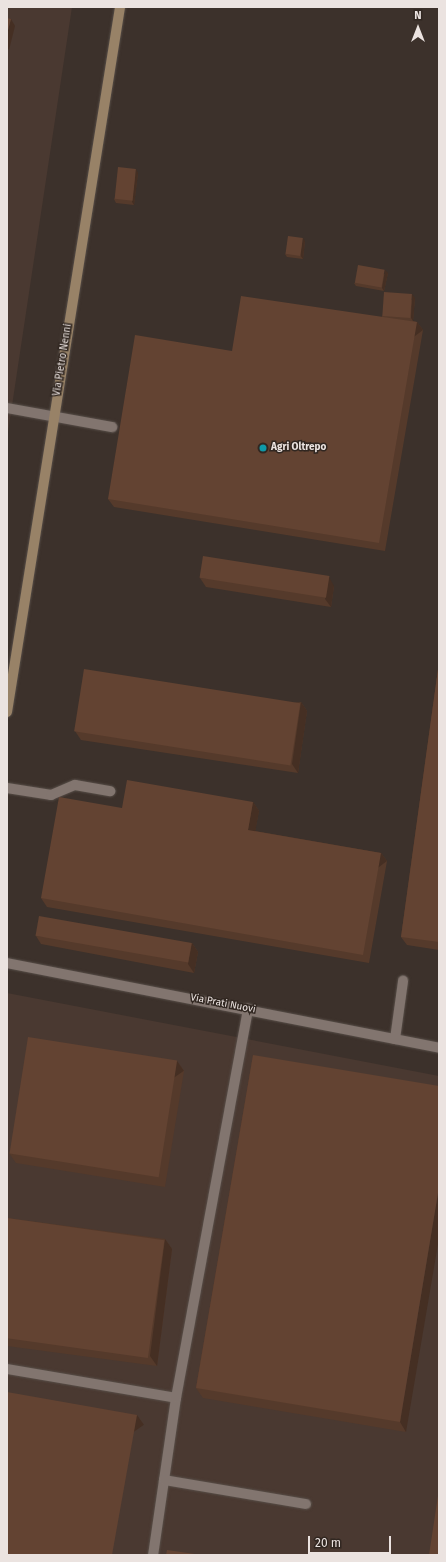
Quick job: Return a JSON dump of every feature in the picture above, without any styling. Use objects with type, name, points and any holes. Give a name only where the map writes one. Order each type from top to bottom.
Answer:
[{"type":"street","name":"Via Pietro Nenni","points":[[7,712],[120,7]]},
{"type":"street","points":[[7,408],[112,427]]},
{"type":"street","points":[[7,788],[51,795],[75,785],[110,790]]},
{"type":"street","name":"Via Prati Nuovi","points":[[7,963],[248,1009],[439,1048]]},
{"type":"street","points":[[395,1038],[403,981]]},
{"type":"street","points":[[153,1555],[176,1398],[248,1009]]},
{"type":"street","points":[[7,1370],[176,1398]]},
{"type":"street","points":[[164,1480],[306,1504]]},
{"type":"shaded area","points":[[7,7],[72,7],[7,439]]},
{"type":"shaded area","points":[[7,993],[439,1076],[439,1555],[7,1555]]},
{"type":"building","points":[[7,18],[11,19],[7,34]]},
{"type":"building","points":[[118,167],[136,169],[133,201],[115,199]]},
{"type":"building","points":[[288,236],[303,238],[300,256],[285,254]]},
{"type":"building","points":[[358,265],[385,270],[381,287],[355,283]]},
{"type":"building","points":[[384,292],[412,294],[410,318],[382,316]]},
{"type":"building","name":"Agri Oltrepo","points":[[241,296],[417,322],[379,543],[108,499],[135,335],[232,351]]},
{"type":"building","points":[[203,556],[329,576],[326,598],[200,578]]},
{"type":"building","points":[[439,662],[439,942],[401,937]]},
{"type":"building","points":[[84,669],[300,703],[290,765],[74,731]]},
{"type":"building","points":[[127,780],[253,802],[248,830],[381,853],[363,955],[41,898],[59,797],[122,808]]},
{"type":"building","points":[[39,916],[192,943],[188,963],[36,936]]},
{"type":"building","points":[[28,1037],[177,1061],[159,1177],[10,1154]]},
{"type":"building","points":[[253,1055],[439,1086],[439,1187],[400,1422],[196,1388]]},
{"type":"building","points":[[7,1218],[164,1240],[148,1358],[7,1338]]},
{"type":"building","points":[[7,1392],[137,1415],[112,1555],[7,1555]]},
{"type":"building","points":[[439,1489],[439,1555],[429,1555]]},
{"type":"building","points":[[167,1550],[202,1555],[166,1555]]},
{"type":"place","name":"Agri Oltrepo","points":[[263,448]]}]
